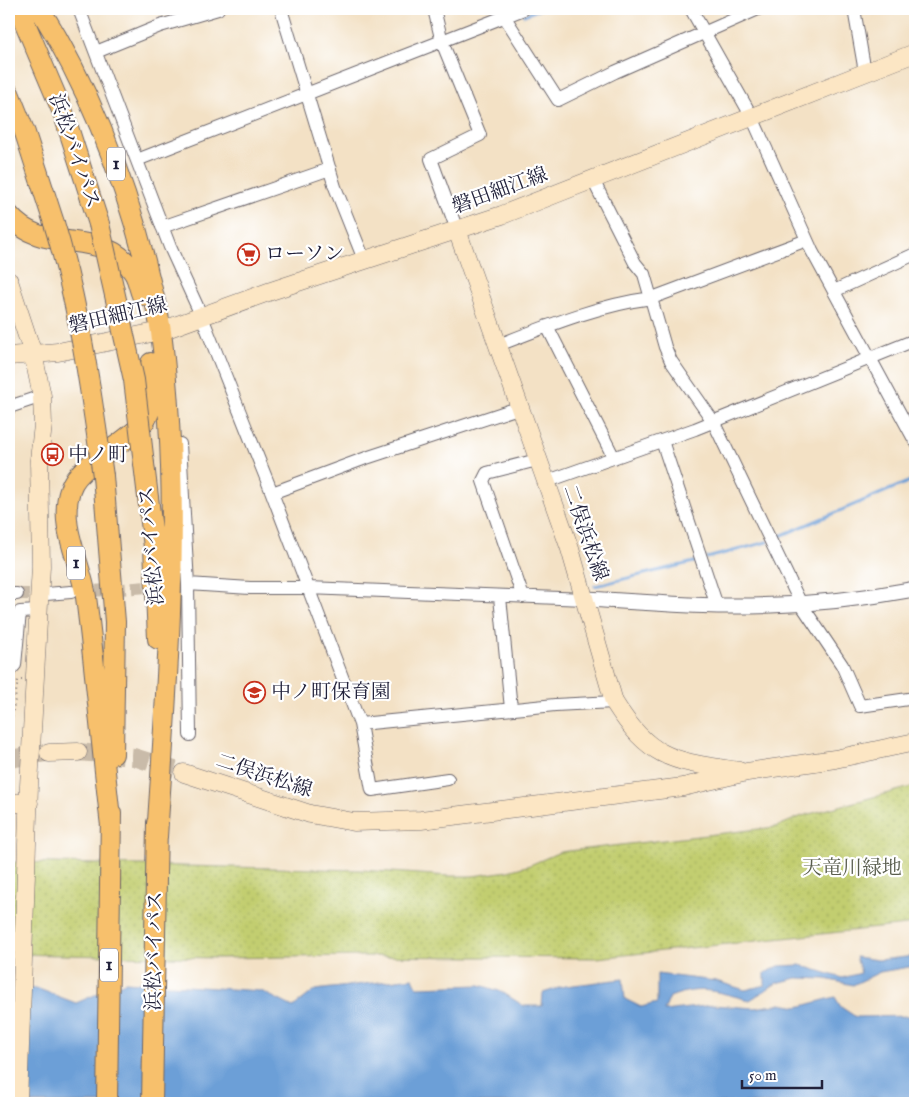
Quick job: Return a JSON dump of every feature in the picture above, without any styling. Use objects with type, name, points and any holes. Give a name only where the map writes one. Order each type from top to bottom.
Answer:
[{"type":"highway","name":"浜松バイパス","points":[[19,9],[64,115],[99,224],[134,380],[154,547],[158,620],[157,836],[152,1103]]},
{"type":"highway","name":"1","points":[[40,9],[74,72],[110,149],[138,233],[160,331],[170,474],[172,601],[157,836]]},
{"type":"highway","name":"浜松バイパス","points":[[9,93],[25,132],[63,254],[91,389],[103,476],[115,622],[107,1103]]},
{"type":"highway","name":"1","points":[[9,215],[17,225],[30,234],[100,246],[121,257],[134,273],[144,302],[160,331],[152,380],[151,404],[146,419],[134,432],[78,475],[70,489],[67,511],[69,535],[85,594],[98,686],[100,742],[111,826]]},
{"type":"main road","name":"磐田細江線","points":[[9,356],[33,354],[160,331],[202,317],[271,291],[365,262],[502,215],[915,54]]},
{"type":"main road","name":"二俣浜松線","points":[[456,230],[518,408],[570,549],[614,702],[627,722],[644,742],[667,757],[747,772]]},
{"type":"main road","points":[[9,281],[33,354],[42,396],[43,425],[39,460],[41,566],[34,677],[18,1103]]},
{"type":"main road","name":"二俣浜松線","points":[[184,773],[310,814],[354,822],[421,820],[683,786],[747,772],[835,759],[915,742]]},
{"type":"main road","points":[[49,753],[78,752]]},
{"type":"main road","points":[[9,803],[29,803]]},
{"type":"street","points":[[79,9],[162,226],[202,317],[272,493],[360,724],[372,790],[448,779]]},
{"type":"street","points":[[96,52],[160,26],[218,9]]},
{"type":"street","points":[[281,9],[330,170],[365,262]]},
{"type":"street","points":[[434,9],[442,42],[480,135],[431,159],[456,230]]},
{"type":"street","points":[[137,160],[442,42],[503,13],[524,9]]},
{"type":"street","points":[[691,9],[752,117],[808,240],[915,441]]},
{"type":"street","points":[[503,13],[558,100],[615,72],[758,9]]},
{"type":"street","points":[[854,9],[865,72]]},
{"type":"street","points":[[162,226],[330,170]]},
{"type":"street","points":[[592,180],[634,263],[644,274],[665,347],[671,361],[713,421],[801,604],[842,665],[860,706],[915,698]]},
{"type":"street","points":[[496,346],[547,326],[627,301],[652,298],[808,240]]},
{"type":"street","points":[[834,291],[915,254]]},
{"type":"street","points":[[547,326],[614,458]]},
{"type":"street","points":[[160,331],[176,384],[188,584],[190,735]]},
{"type":"street","points":[[545,482],[662,441],[915,340]]},
{"type":"street","points":[[9,407],[42,396]]},
{"type":"street","points":[[272,493],[366,458],[518,408]]},
{"type":"street","points":[[662,441],[717,606]]},
{"type":"street","points":[[523,597],[483,481],[487,474],[537,460]]},
{"type":"street","points":[[188,584],[250,588],[308,588],[585,599],[717,606],[801,604],[877,596],[915,589]]},
{"type":"street","points":[[46,594],[71,592]]},
{"type":"street","points":[[500,596],[511,709]]},
{"type":"street","points":[[9,671],[15,665],[20,612],[38,611]]},
{"type":"street","points":[[360,724],[511,709],[614,702]]},
{"type":"path","points":[[9,725],[11,724],[18,680],[34,677]]},
{"type":"green space","name":"天竜川緑地","points":[[915,786],[915,924],[597,958],[359,956],[217,958],[9,954],[9,862],[361,870],[473,876],[508,871],[530,865],[560,852],[776,827],[802,816]]},
{"type":"water","points":[[915,956],[915,966],[880,972],[853,985],[825,979],[797,978],[777,983],[750,1000],[710,991],[692,991],[670,997],[664,1011],[713,1005],[754,1008],[781,1004],[798,1007],[835,997],[841,1007],[856,1017],[915,1016],[915,1098],[868,1098],[853,1103],[9,1103],[9,987],[36,988],[76,1003],[125,982],[261,991],[293,1007],[315,990],[413,978],[417,987],[480,985],[502,992],[524,1006],[542,1006],[543,993],[565,986],[623,979],[625,999],[641,1007],[657,1003],[657,974],[716,981],[745,990],[765,985],[765,973],[779,966],[800,965],[842,978],[861,973],[856,957],[878,960]]},
{"type":"waterway","points":[[495,9],[496,13]]},
{"type":"waterway","points":[[524,15],[540,9]]},
{"type":"waterway","points":[[773,539],[915,479]]},
{"type":"waterway","points":[[707,558],[767,542]]},
{"type":"waterway","points":[[595,586],[698,561]]},
{"type":"tunnel","points":[[78,592],[163,586]]},
{"type":"tunnel","points":[[17,594],[46,594]]},
{"type":"tunnel","points":[[78,752],[134,757],[184,773]]},
{"type":"tunnel","points":[[9,759],[45,753]]},
{"type":"place","name":"ローソン","points":[[249,254]]},
{"type":"place","name":"中ノ町","points":[[52,455]]},
{"type":"place","name":"中ノ町保育園","points":[[255,692]]}]
